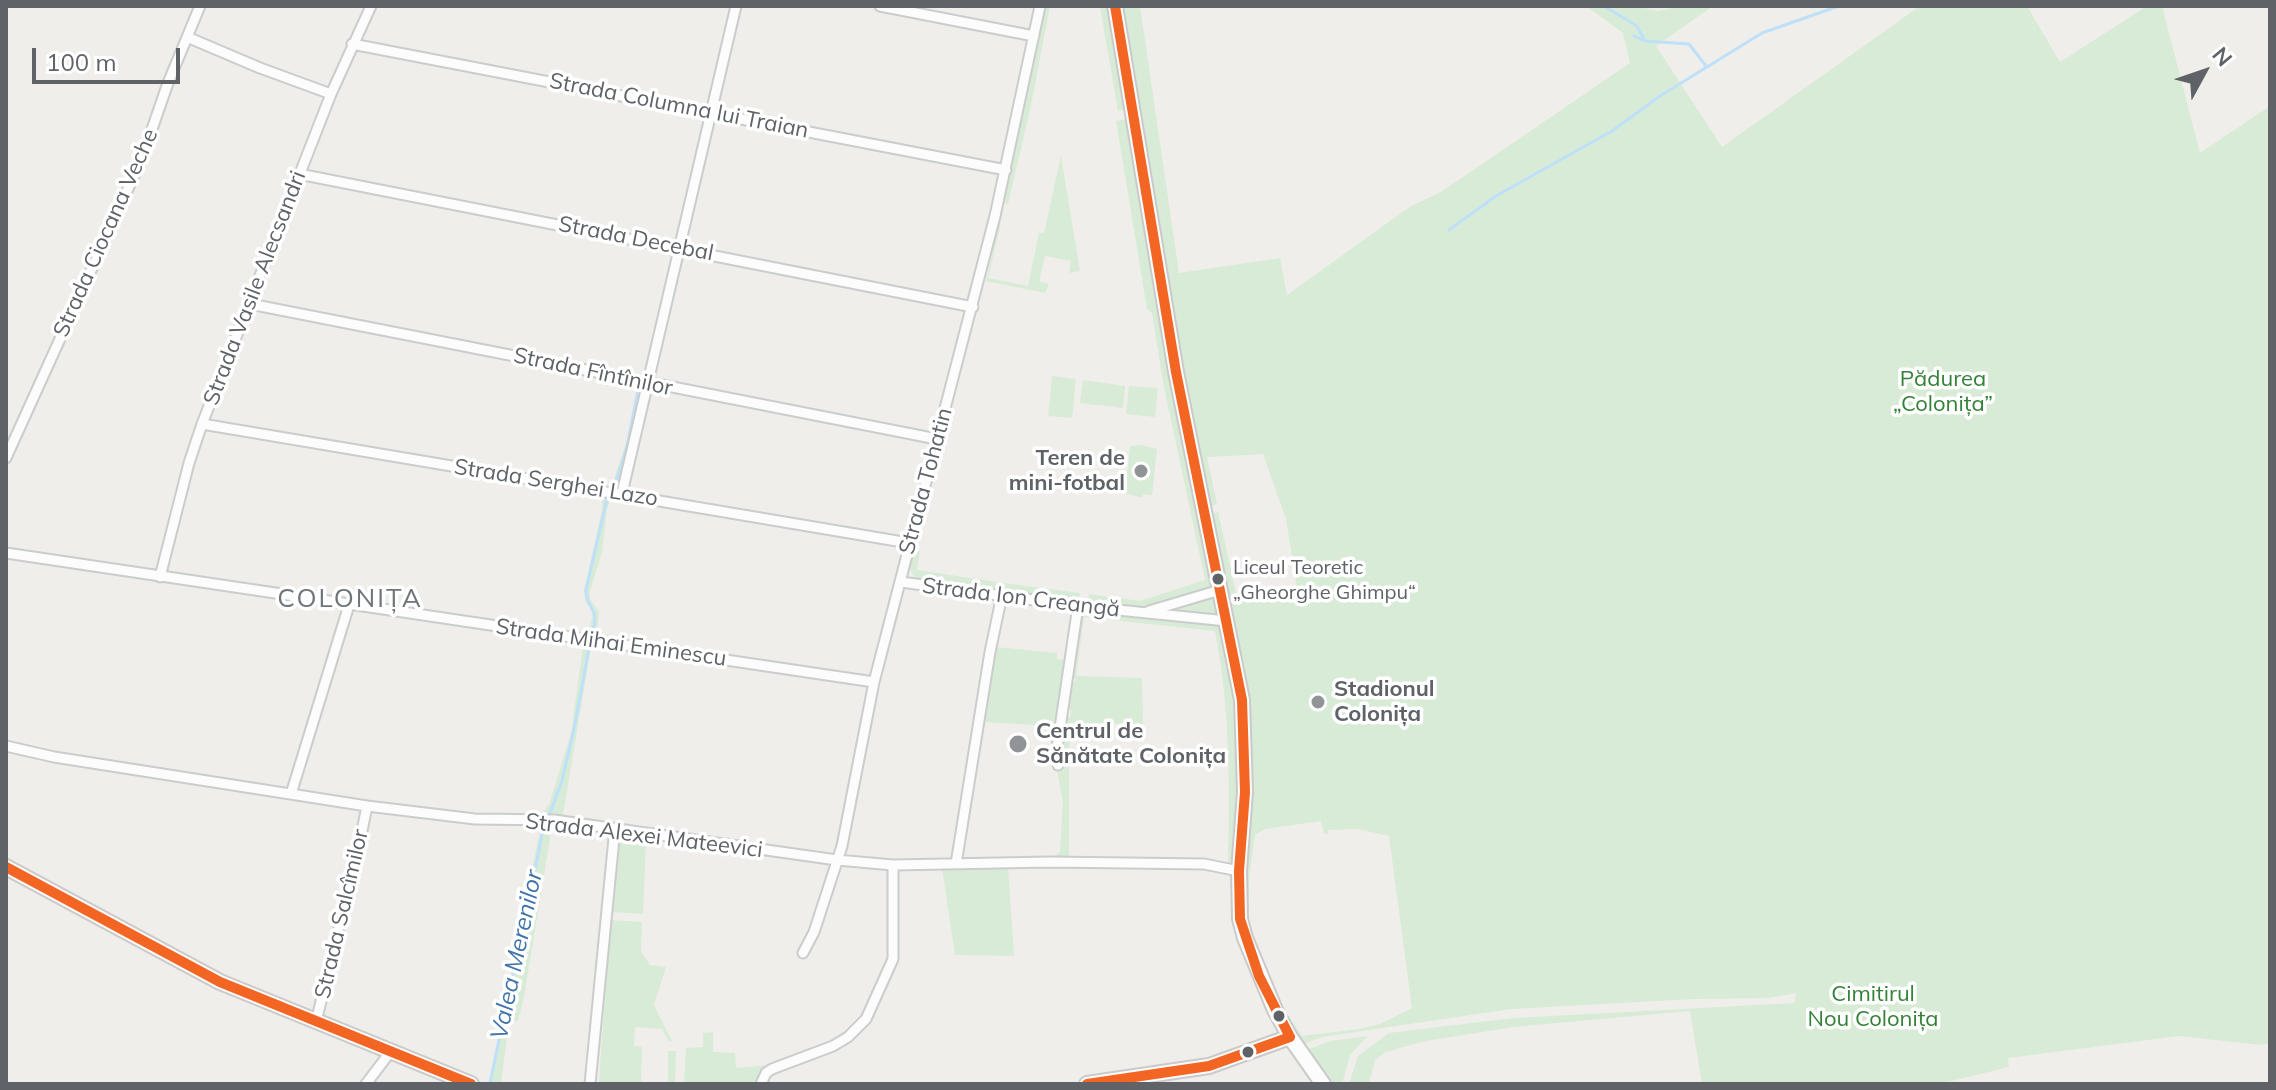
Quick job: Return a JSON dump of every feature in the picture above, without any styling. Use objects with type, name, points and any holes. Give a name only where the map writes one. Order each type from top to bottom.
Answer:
[{"type":"street","name":"Strada Ciocana Veche","points":[[6,458],[142,158],[200,6]]},
{"type":"street","name":"Strada Vasile Alecsandri","points":[[160,577],[202,424],[331,94],[371,6]]},
{"type":"street","points":[[622,493],[736,6]]},
{"type":"street","points":[[880,6],[1034,36]]},
{"type":"street","name":"Strada Tohatin","points":[[803,953],[814,932],[837,860],[874,682],[973,307],[1006,170],[1040,6]]},
{"type":"street","points":[[1115,6],[1176,372],[1227,621],[1244,726],[1245,792],[1238,898],[1245,938],[1259,976],[1290,1037],[1323,1084]]},
{"type":"street","points":[[187,37],[331,94]]},
{"type":"street","name":"Strada Columna lui Traian","points":[[352,44],[1006,170]]},
{"type":"street","name":"Strada Decebal","points":[[299,174],[973,307]]},
{"type":"street","name":"Strada Fîntînilor","points":[[250,304],[937,439]]},
{"type":"street","name":"Strada Serghei Lazo","points":[[202,424],[909,543]]},
{"type":"street","name":"Strada Mihai Eminescu","points":[[6,553],[874,682]]},
{"type":"street","name":"Strada Ion Creangă","points":[[901,582],[1078,606],[1227,621]]},
{"type":"street","name":"Strada Ion Creangă","points":[[1141,613],[1220,590]]},
{"type":"street","points":[[956,864],[1002,595]]},
{"type":"street","points":[[291,794],[349,605]]},
{"type":"street","points":[[1058,765],[1056,755],[1078,606]]},
{"type":"street","name":"Strada Alexei Mateevici","points":[[6,746],[54,757],[367,806],[475,819],[554,820],[837,860],[893,865],[1050,862],[1204,864],[1239,871]]},
{"type":"street","name":"Strada Salcîmilor","points":[[316,1022],[367,806]]},
{"type":"street","points":[[590,1084],[615,828]]},
{"type":"street","points":[[761,1084],[766,1073],[772,1069],[833,1046],[848,1037],[866,1019],[893,959],[893,865]]},
{"type":"street","points":[[6,867],[220,982],[471,1084]]},
{"type":"street","points":[[1087,1084],[1209,1066],[1290,1037]]},
{"type":"street","points":[[366,1084],[391,1051]]},
{"type":"green space","points":[[1046,6],[1050,6],[1030,110],[1008,204],[1003,203]]},
{"type":"green space","points":[[1100,6],[1109,6],[1126,109],[1118,111]]},
{"type":"green space","name":"Pădurea „Colonița”","points":[[1120,6],[1140,6],[1179,273],[1280,258],[1287,295],[1411,206],[1441,192],[1630,63],[1623,33],[1586,6],[1635,6],[1658,11],[1684,6],[1709,6],[1656,46],[1722,147],[1920,6],[2027,6],[2060,62],[2147,6],[2162,6],[2200,153],[2270,106],[2270,1043],[2260,1045],[2179,1036],[2008,1058],[2009,1067],[1939,1084],[1702,1084],[1690,1011],[1513,1027],[1421,1042],[1386,1052],[1375,1060],[1369,1084],[1349,1084],[1358,1056],[1389,1033],[1514,1018],[1795,1003],[1796,993],[1769,998],[1511,1009],[1322,1037],[1304,1044],[1290,1018],[1302,1036],[1380,1024],[1412,1008],[1389,836],[1358,829],[1328,830],[1328,834],[1324,834],[1321,821],[1265,829],[1255,835],[1249,878],[1249,913],[1244,910],[1252,776],[1251,727],[1238,635],[1209,515],[1218,512],[1237,597],[1297,588],[1286,519],[1263,454],[1207,457],[1217,504],[1208,507]]},
{"type":"green space","points":[[1128,119],[1169,372],[1213,580],[1208,589],[1139,608],[1088,602],[1089,594],[1140,601],[1205,580],[1163,382],[1152,313],[1147,309],[1116,121]]},
{"type":"green space","points":[[1061,156],[1080,271],[1069,273],[1071,261],[1045,256],[1039,281],[1049,284],[1045,293],[986,281],[1001,223],[988,278],[1028,286],[1039,233],[1044,233]]},
{"type":"green space","points":[[1052,376],[1076,379],[1072,418],[1048,416]]},
{"type":"green space","points":[[1083,380],[1125,386],[1123,408],[1080,403]]},
{"type":"green space","points":[[1129,386],[1158,388],[1155,417],[1126,414]]},
{"type":"green space","points":[[638,387],[643,388],[623,479],[617,486],[612,485],[626,443]]},
{"type":"green space","name":"Teren de mini-fotbal","points":[[1130,446],[1157,449],[1152,495],[1143,494],[1142,498],[1125,493]]},
{"type":"green space","points":[[602,498],[611,498],[602,552],[590,591],[590,599],[599,612],[597,634],[589,633],[593,612],[585,601],[584,590]]},
{"type":"green space","points":[[912,550],[920,551],[917,570],[997,582],[994,590],[918,580],[911,570]]},
{"type":"green space","points":[[1003,583],[1080,593],[1079,602],[1009,593],[1004,590]]},
{"type":"green space","points":[[1215,598],[1216,614],[1176,610],[1176,608]]},
{"type":"green space","points":[[1088,612],[1224,628],[1235,690],[1240,775],[1234,865],[1228,864],[1228,747],[1224,688],[1215,631],[1084,617],[1076,676],[1142,678],[1143,724],[1070,723],[1069,764],[1059,756],[1066,718],[1070,718],[1071,711],[1066,707],[1070,682],[1076,679],[1071,677],[1079,621]]},
{"type":"green space","points":[[583,646],[591,647],[563,815],[543,813],[549,805],[571,733]]},
{"type":"green space","points":[[996,647],[1057,653],[1057,659],[1066,660],[1057,722],[1053,726],[984,722]]},
{"type":"green space","points":[[1056,765],[1069,767],[1069,857],[1055,856],[1060,852],[1063,803]]},
{"type":"green space","points":[[541,825],[552,826],[524,997],[518,1021],[509,1020],[501,1084],[489,1084]]},
{"type":"green space","points":[[622,836],[646,839],[643,914],[612,912],[617,840]]},
{"type":"green space","points":[[1008,867],[1014,956],[955,955],[942,868]]},
{"type":"green space","points":[[610,920],[642,922],[641,951],[650,965],[666,967],[654,1005],[672,1041],[662,1029],[635,1027],[634,1046],[642,1047],[641,1084],[599,1082]]},
{"type":"green space","points":[[713,1032],[713,1052],[735,1053],[736,1068],[768,1065],[756,1084],[684,1084],[686,1048],[703,1047],[703,1033]]},
{"type":"green space","points":[[1368,1036],[1350,1055],[1342,1084],[1332,1084],[1307,1050],[1330,1041]]},
{"type":"green space","points":[[668,1051],[676,1051],[675,1084],[668,1084]]},
{"type":"waterway","points":[[1604,6],[1637,26],[1645,41],[1689,44],[1706,66]]},
{"type":"waterway","points":[[1449,230],[1496,196],[1612,131],[1660,96],[1762,33],[1839,6]]},
{"type":"waterway","points":[[1634,36],[1645,41]]},
{"type":"waterway","name":"Valea Merenilor","points":[[615,485],[627,447],[638,390]]},
{"type":"waterway","name":"Valea Merenilor","points":[[592,633],[595,619],[586,590],[607,499]]},
{"type":"waterway","name":"Valea Merenilor","points":[[550,813],[562,781],[589,648]]},
{"type":"waterway","name":"Valea Merenilor","points":[[490,1083],[544,826]]},
{"type":"transit line","points":[[1115,6],[1176,372],[1242,700],[1245,792],[1239,871],[1240,919],[1259,976],[1290,1037]]},
{"type":"transit line","points":[[6,867],[220,982],[471,1084]]},
{"type":"transit line","points":[[1087,1084],[1209,1066],[1290,1037]]},
{"type":"place","name":"Teren de mini-fotbal","points":[[1141,471]]},
{"type":"place","name":"Liceul Teoretic „Gheorghe Ghimpu“","points":[[1218,579]]},
{"type":"place","name":"Stadionul Colonița","points":[[1318,702]]},
{"type":"place","name":"Centrul de Sănătate Colonița","points":[[1018,744]]},
{"type":"district","name":"COLONIȚA","points":[[350,599]]},
{"type":"park label","name":"Cimitirul Nou Colonița","points":[[1873,1006]]}]
